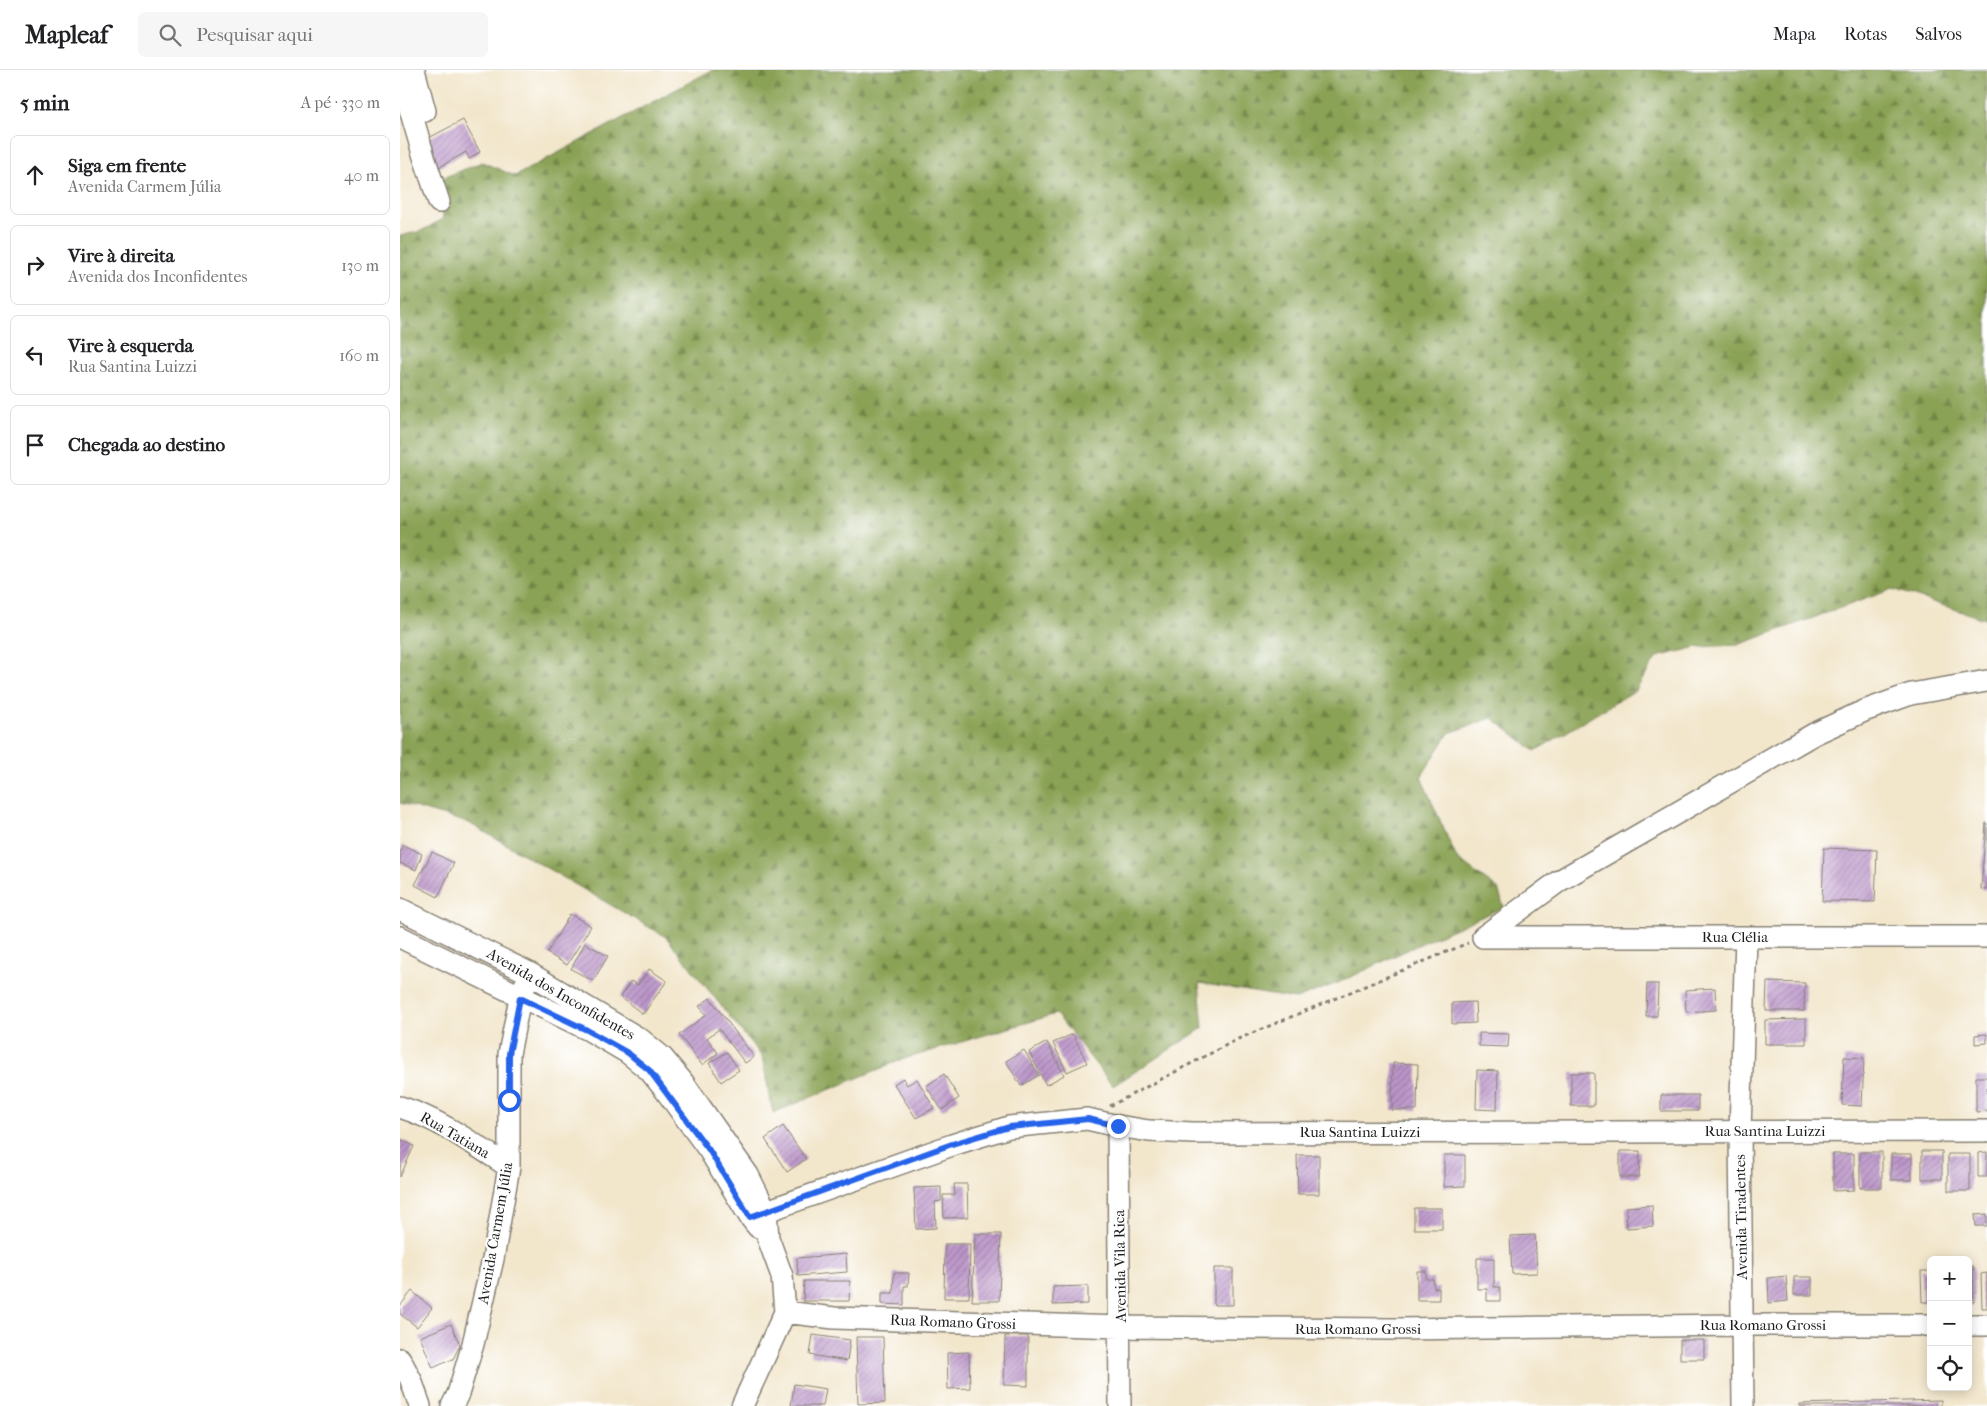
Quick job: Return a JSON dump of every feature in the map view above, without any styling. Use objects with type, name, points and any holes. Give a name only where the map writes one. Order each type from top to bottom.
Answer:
[{"type":"street","points":[[414,70],[429,122]]},
{"type":"street","points":[[400,74],[439,202]]},
{"type":"street","points":[[1483,936],[1559,880],[1814,734],[1864,711],[1911,694],[1987,681]]},
{"type":"street","name":"Avenida dos Inconfidentes","points":[[400,909],[529,974],[604,1016],[640,1039],[662,1057],[682,1081],[748,1175],[758,1214],[782,1276],[785,1312],[742,1406]]},
{"type":"street","name":"Avenida dos Inconfidentes","points":[[400,936],[520,998],[587,1030],[620,1048],[649,1070],[758,1214]]},
{"type":"street","name":"Rua Clélia","points":[[1483,936],[1987,937]]},
{"type":"street","name":"Avenida Tiradentes","points":[[1744,1406],[1740,1131],[1746,937]]},
{"type":"street","name":"Avenida Carmem Júlia","points":[[452,1406],[458,1394],[475,1335],[493,1259],[509,1167],[509,1054],[520,998],[529,974]]},
{"type":"street","name":"Rua Tatiana","points":[[400,1107],[413,1111],[457,1134],[509,1167]]},
{"type":"street","name":"Rua Santina Luizzi","points":[[758,1214],[952,1144],[1009,1127],[1088,1119],[1149,1131],[1193,1133],[1987,1131]]},
{"type":"street","name":"Avenida Vila Rica","points":[[1118,1126],[1120,1406]]},
{"type":"street","name":"Rua Romano Grossi","points":[[785,1312],[834,1318],[1120,1327],[1394,1330],[1742,1325],[1927,1325]]},
{"type":"street","points":[[1972,1325],[1987,1325]]},
{"type":"street","points":[[400,1359],[411,1380],[420,1406]]},
{"type":"path","points":[[1088,1119],[1132,1093],[1238,1039],[1483,936]]},
{"type":"green space","points":[[712,70],[1987,70],[1987,620],[1893,589],[1738,645],[1698,647],[1657,657],[1636,690],[1535,751],[1492,718],[1449,733],[1421,777],[1457,859],[1498,889],[1504,907],[1338,983],[1296,999],[1199,983],[1203,1028],[1113,1086],[1056,1014],[901,1060],[773,1113],[762,1057],[666,937],[469,823],[400,803],[400,236],[421,231],[443,219],[440,179],[482,162],[515,176]]},
{"type":"building","points":[[463,120],[480,152],[469,159],[466,152],[436,169],[421,142]]},
{"type":"building","points":[[1987,823],[1987,890],[1981,889]]},
{"type":"building","points":[[403,845],[422,854],[416,870],[400,863],[400,852]]},
{"type":"building","points":[[1824,848],[1877,850],[1875,902],[1822,901]]},
{"type":"building","points":[[432,852],[454,863],[438,897],[415,885]]},
{"type":"building","points":[[570,914],[591,926],[567,965],[547,953]]},
{"type":"building","points":[[585,943],[608,956],[593,981],[571,969]]},
{"type":"building","points":[[649,969],[667,981],[643,1014],[620,997],[631,981],[638,985]]},
{"type":"building","points":[[1767,982],[1805,983],[1804,1011],[1766,1011]]},
{"type":"building","points":[[1647,984],[1658,984],[1657,1016],[1646,1016]]},
{"type":"building","points":[[1715,988],[1716,1010],[1686,1012],[1685,990]]},
{"type":"building","points":[[710,998],[754,1057],[745,1063],[719,1029],[707,1038],[718,1053],[702,1065],[679,1035],[706,1015],[699,1006]]},
{"type":"building","points":[[1475,1002],[1476,1023],[1452,1024],[1452,1003]]},
{"type":"building","points":[[1806,1019],[1806,1044],[1765,1044],[1765,1020]]},
{"type":"building","points":[[1479,1033],[1509,1034],[1508,1047],[1479,1046]]},
{"type":"building","points":[[1073,1034],[1087,1063],[1067,1072],[1053,1043]]},
{"type":"building","points":[[1987,1034],[1987,1043],[1975,1044],[1975,1035]]},
{"type":"building","points":[[1047,1042],[1064,1075],[1046,1085],[1029,1052]]},
{"type":"building","points":[[1024,1050],[1039,1075],[1021,1086],[1006,1061]]},
{"type":"building","points":[[727,1052],[739,1070],[721,1082],[709,1063]]},
{"type":"building","points":[[1844,1057],[1864,1058],[1862,1106],[1842,1105]]},
{"type":"building","points":[[1393,1063],[1418,1064],[1417,1110],[1392,1110]]},
{"type":"building","points":[[1477,1070],[1498,1071],[1497,1110],[1476,1109]]},
{"type":"building","points":[[1571,1073],[1594,1073],[1594,1106],[1571,1106]]},
{"type":"building","points":[[944,1074],[959,1098],[942,1110],[926,1086]]},
{"type":"building","points":[[1976,1077],[1987,1077],[1987,1111],[1976,1112]]},
{"type":"building","points":[[903,1078],[907,1085],[917,1079],[934,1108],[916,1118],[894,1084]]},
{"type":"building","points":[[1661,1095],[1698,1095],[1698,1111],[1661,1111]]},
{"type":"building","points":[[783,1126],[806,1159],[787,1172],[765,1139]]},
{"type":"building","points":[[400,1139],[414,1146],[400,1177]]},
{"type":"building","points":[[1620,1151],[1640,1151],[1639,1177],[1620,1177]]},
{"type":"building","points":[[1922,1151],[1942,1151],[1942,1179],[1922,1179]]},
{"type":"building","points":[[1860,1152],[1882,1152],[1882,1188],[1860,1188]]},
{"type":"building","points":[[1987,1152],[1987,1177],[1978,1177],[1978,1153]]},
{"type":"building","points":[[1833,1154],[1854,1154],[1854,1190],[1833,1191]]},
{"type":"building","points":[[1891,1154],[1912,1154],[1912,1180],[1891,1180]]},
{"type":"building","points":[[1948,1154],[1970,1154],[1970,1191],[1948,1191]]},
{"type":"building","points":[[1297,1155],[1319,1155],[1319,1194],[1298,1194]]},
{"type":"building","points":[[1444,1155],[1465,1155],[1465,1186],[1444,1187]]},
{"type":"building","points":[[954,1184],[967,1184],[968,1217],[944,1218],[943,1195],[955,1195]]},
{"type":"building","points":[[941,1187],[941,1201],[935,1202],[936,1228],[916,1229],[914,1188]]},
{"type":"building","points":[[1652,1205],[1653,1226],[1627,1228],[1626,1207]]},
{"type":"building","points":[[1414,1208],[1442,1208],[1442,1229],[1414,1229]]},
{"type":"building","points":[[1987,1214],[1987,1226],[1976,1226],[1975,1215]]},
{"type":"building","points":[[975,1234],[1001,1234],[999,1301],[972,1301]]},
{"type":"building","points":[[1535,1235],[1537,1273],[1512,1274],[1510,1236]]},
{"type":"building","points":[[945,1244],[970,1244],[969,1298],[944,1298]]},
{"type":"building","points":[[846,1254],[847,1272],[798,1276],[797,1258]]},
{"type":"building","points":[[1477,1258],[1494,1258],[1494,1287],[1500,1287],[1500,1301],[1487,1301],[1487,1289],[1477,1289]]},
{"type":"building","points":[[1972,1266],[1973,1266],[1974,1302],[1972,1302]]},
{"type":"building","points":[[1214,1268],[1233,1268],[1233,1305],[1214,1305]]},
{"type":"building","points":[[1417,1271],[1426,1271],[1426,1279],[1433,1279],[1434,1288],[1439,1288],[1439,1300],[1417,1300]]},
{"type":"building","points":[[1921,1271],[1927,1271],[1927,1302],[1922,1302]]},
{"type":"building","points":[[894,1273],[909,1273],[908,1286],[904,1286],[904,1305],[882,1304],[882,1293],[893,1293]]},
{"type":"building","points":[[1987,1273],[1987,1308],[1982,1308],[1981,1274]]},
{"type":"building","points":[[1786,1276],[1788,1301],[1769,1303],[1768,1278]]},
{"type":"building","points":[[1794,1277],[1812,1277],[1812,1295],[1794,1295]]},
{"type":"building","points":[[804,1281],[850,1281],[849,1301],[803,1301]]},
{"type":"building","points":[[1088,1286],[1088,1304],[1053,1305],[1053,1287]]},
{"type":"building","points":[[412,1291],[432,1308],[417,1327],[400,1314],[400,1306]]},
{"type":"building","points":[[451,1324],[460,1345],[453,1359],[433,1368],[420,1337]]},
{"type":"building","points":[[813,1335],[850,1340],[847,1361],[810,1355]]},
{"type":"building","points":[[1005,1336],[1028,1336],[1028,1386],[1004,1385]]},
{"type":"building","points":[[856,1337],[883,1337],[885,1403],[858,1404]]},
{"type":"building","points":[[1680,1340],[1704,1340],[1704,1359],[1680,1359]]},
{"type":"building","points":[[969,1352],[970,1388],[948,1389],[947,1353]]},
{"type":"building","points":[[794,1384],[826,1389],[823,1406],[791,1406]]},
{"type":"building","points":[[1941,1400],[1941,1406],[1799,1406],[1799,1404]]},
{"type":"route","points":[[509,1100],[509,1054],[520,998],[587,1030],[628,1053],[649,1070],[709,1150],[750,1217],[952,1144],[1009,1127],[1088,1119],[1118,1126]]}]
